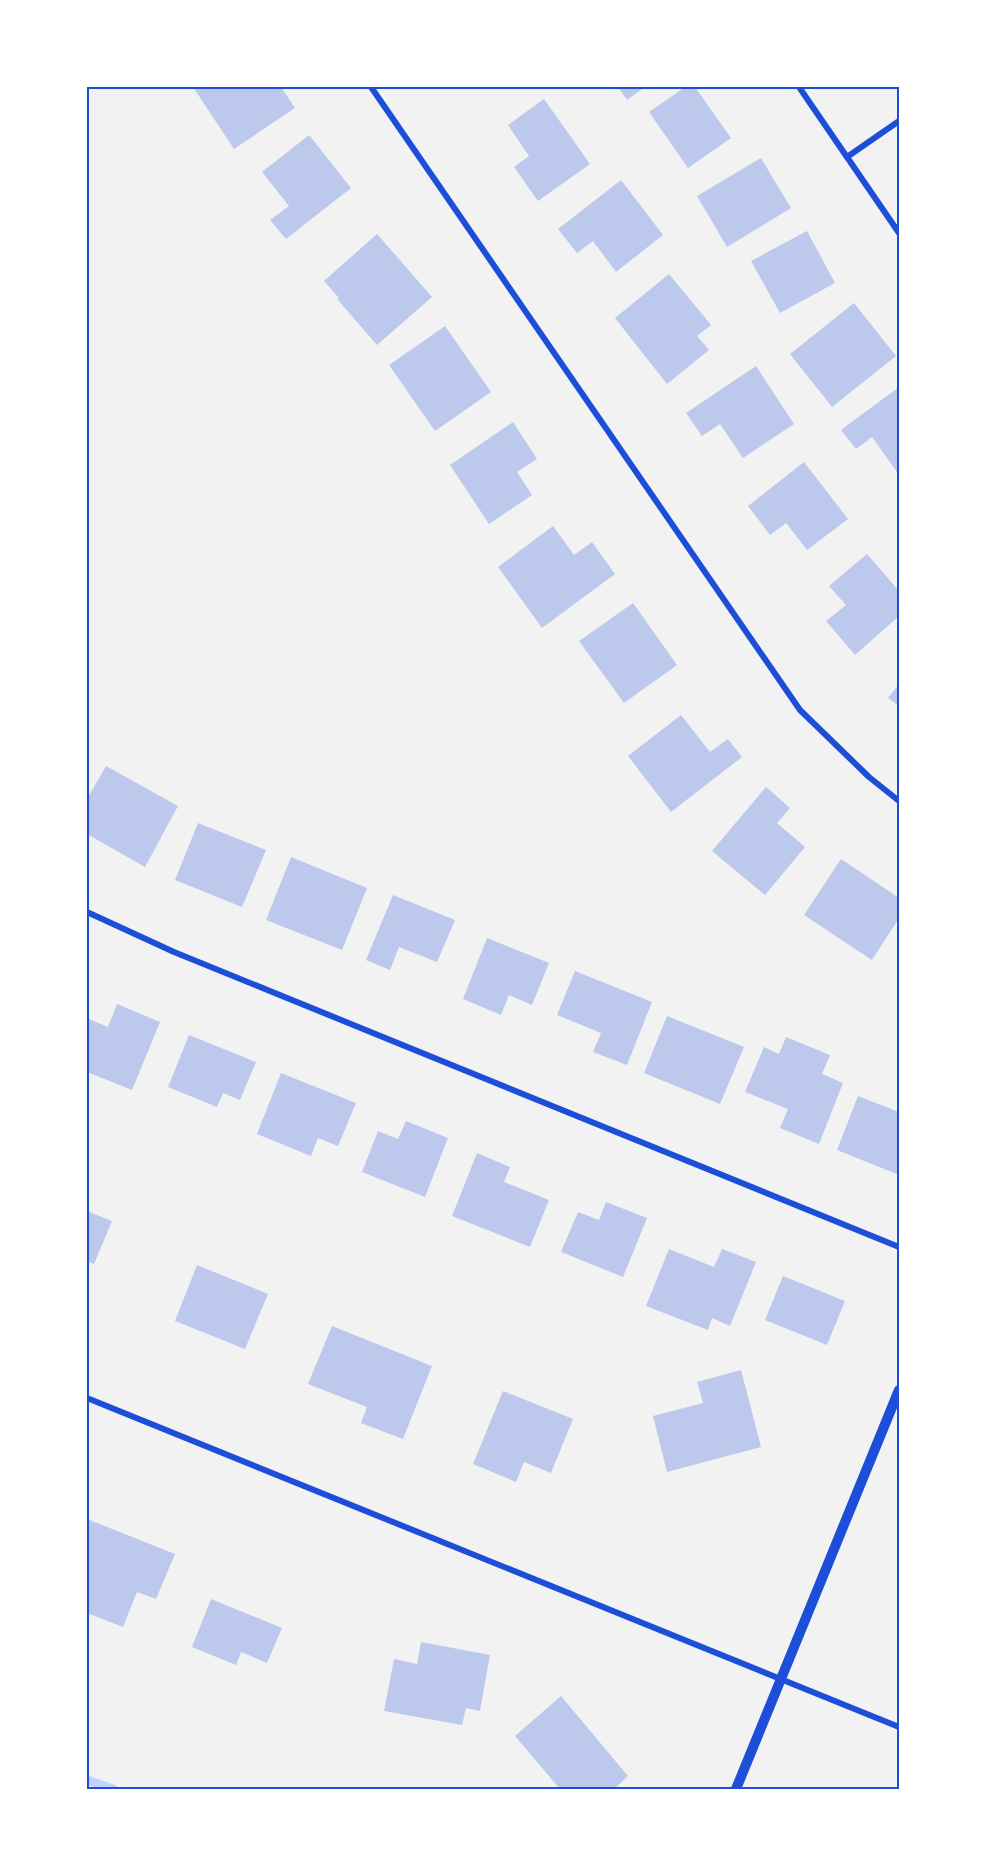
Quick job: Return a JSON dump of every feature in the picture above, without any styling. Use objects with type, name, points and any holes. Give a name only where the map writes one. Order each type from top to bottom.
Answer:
[{"type":"street","points":[[371,87],[800,710],[869,777],[899,801]]},
{"type":"street","points":[[799,87],[899,233]]},
{"type":"street","points":[[847,157],[899,121]]},
{"type":"street","points":[[87,912],[174,952],[899,1247]]},
{"type":"street","points":[[736,1789],[899,1390]]},
{"type":"street","points":[[87,1398],[899,1727]]},
{"type":"building","points":[[193,87],[281,87],[295,108],[234,149]]},
{"type":"building","points":[[618,87],[645,87],[627,100]]},
{"type":"building","points":[[685,87],[695,87],[731,138],[688,168],[649,112]]},
{"type":"building","points":[[544,99],[590,164],[538,201],[514,167],[529,156],[508,125]]},
{"type":"building","points":[[309,135],[351,188],[286,239],[270,220],[289,206],[262,172]]},
{"type":"building","points":[[761,158],[791,208],[727,247],[697,196]]},
{"type":"building","points":[[621,180],[663,235],[616,272],[593,241],[577,253],[558,229]]},
{"type":"building","points":[[807,231],[835,283],[780,313],[751,261]]},
{"type":"building","points":[[377,234],[432,297],[377,345],[324,281]]},
{"type":"building","points":[[669,274],[711,325],[697,336],[709,350],[667,384],[615,318]]},
{"type":"building","points":[[854,303],[896,356],[832,407],[790,354]]},
{"type":"building","points":[[445,326],[491,392],[435,431],[389,365]]},
{"type":"building","points":[[756,366],[794,424],[743,458],[720,424],[702,436],[686,413]]},
{"type":"building","points":[[899,387],[899,470],[897,472],[872,437],[856,449],[841,430]]},
{"type":"building","points":[[513,422],[537,459],[517,472],[532,495],[489,524],[450,465]]},
{"type":"building","points":[[804,462],[848,519],[807,550],[786,523],[770,535],[748,506]]},
{"type":"building","points":[[553,526],[574,555],[592,542],[615,574],[542,628],[498,567]]},
{"type":"building","points":[[867,554],[899,591],[899,616],[855,655],[826,621],[846,605],[829,586]]},
{"type":"building","points":[[633,603],[677,665],[624,703],[579,641]]},
{"type":"building","points":[[899,684],[899,706],[888,698]]},
{"type":"building","points":[[681,715],[710,752],[728,739],[742,757],[671,812],[628,756]]},
{"type":"building","points":[[106,766],[178,806],[145,867],[87,834],[87,799]]},
{"type":"building","points":[[766,787],[790,808],[777,823],[805,847],[765,895],[712,851]]},
{"type":"building","points":[[198,823],[266,850],[242,907],[175,880]]},
{"type":"building","points":[[291,857],[367,888],[342,950],[266,920]]},
{"type":"building","points":[[841,859],[899,898],[899,918],[872,960],[804,915]]},
{"type":"building","points":[[393,895],[455,920],[437,962],[399,947],[390,970],[366,960]]},
{"type":"building","points":[[487,938],[549,963],[532,1005],[509,995],[501,1015],[463,999]]},
{"type":"building","points":[[575,971],[652,1002],[627,1065],[593,1052],[601,1033],[557,1015]]},
{"type":"building","points":[[117,1004],[160,1022],[132,1090],[87,1072],[87,1018],[108,1027]]},
{"type":"building","points":[[667,1016],[744,1047],[720,1104],[644,1073]]},
{"type":"building","points":[[189,1035],[256,1062],[240,1100],[223,1093],[217,1107],[168,1087]]},
{"type":"building","points":[[786,1037],[830,1055],[822,1074],[843,1083],[819,1144],[780,1128],[788,1109],[745,1092],[764,1047],[779,1054]]},
{"type":"building","points":[[281,1073],[356,1103],[338,1146],[318,1138],[311,1156],[257,1134]]},
{"type":"building","points":[[858,1096],[899,1112],[899,1175],[837,1150]]},
{"type":"building","points":[[406,1121],[448,1138],[425,1197],[362,1172],[378,1131],[398,1139]]},
{"type":"building","points":[[477,1153],[510,1167],[504,1182],[549,1200],[530,1247],[452,1216]]},
{"type":"building","points":[[606,1202],[647,1218],[623,1277],[561,1252],[578,1212],[599,1220]]},
{"type":"building","points":[[87,1211],[112,1221],[94,1264],[87,1261]]},
{"type":"building","points":[[669,1249],[714,1267],[722,1249],[756,1262],[730,1326],[712,1318],[708,1330],[646,1306]]},
{"type":"building","points":[[197,1265],[268,1294],[245,1349],[175,1321]]},
{"type":"building","points":[[783,1276],[845,1301],[827,1345],[765,1320]]},
{"type":"building","points":[[332,1326],[432,1366],[403,1439],[361,1423],[367,1407],[308,1384]]},
{"type":"building","points":[[741,1370],[761,1447],[667,1472],[653,1416],[703,1403],[697,1382]]},
{"type":"building","points":[[503,1391],[573,1419],[551,1473],[524,1462],[516,1482],[473,1464]]},
{"type":"building","points":[[87,1519],[175,1554],[156,1599],[137,1592],[123,1627],[87,1613]]},
{"type":"building","points":[[211,1599],[282,1628],[267,1663],[241,1652],[236,1665],[192,1647]]},
{"type":"building","points":[[421,1642],[490,1655],[480,1711],[466,1708],[462,1725],[384,1711],[394,1659],[417,1664]]},
{"type":"building","points":[[561,1696],[628,1776],[614,1789],[560,1789],[515,1736]]},
{"type":"waterway","points":[[87,1780],[113,1789]]}]
